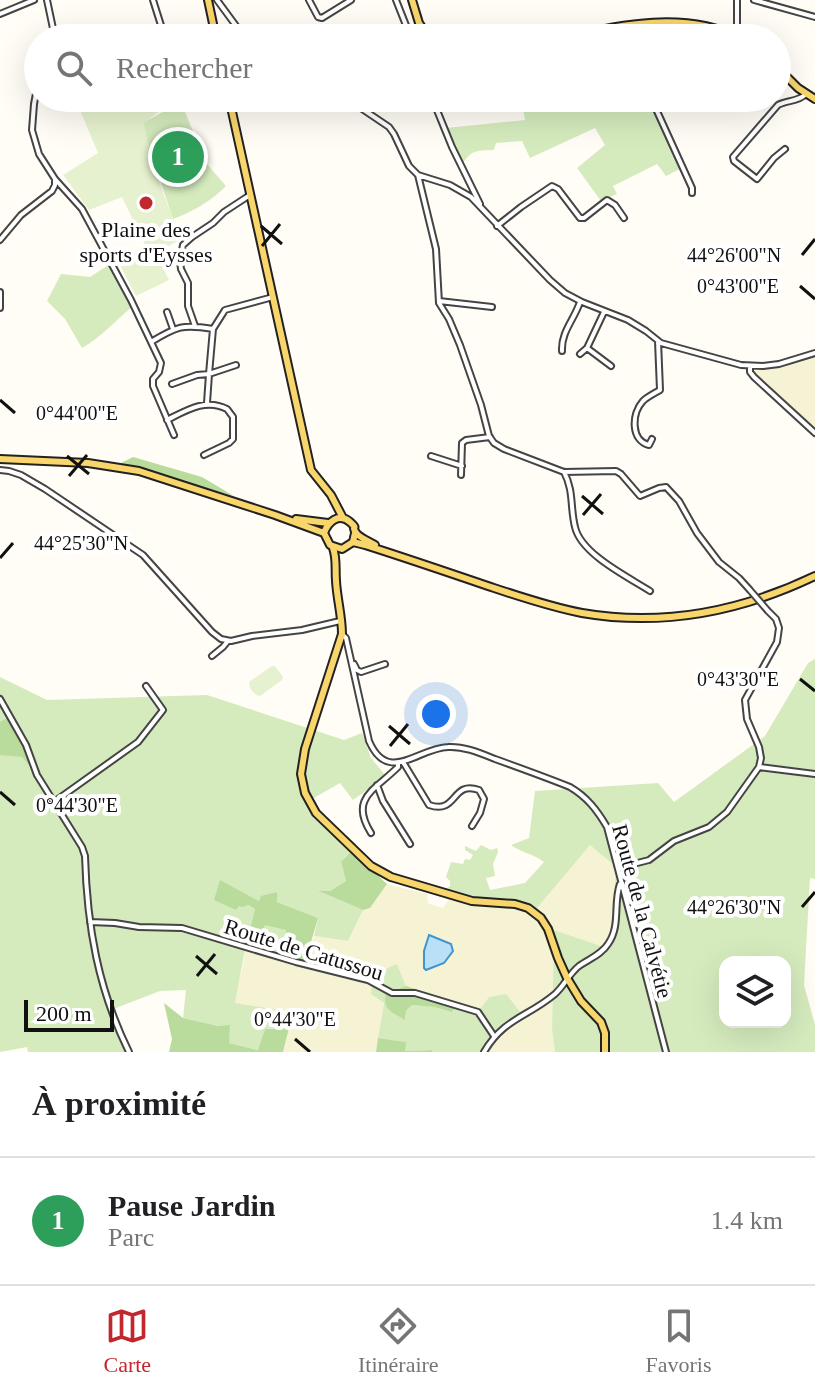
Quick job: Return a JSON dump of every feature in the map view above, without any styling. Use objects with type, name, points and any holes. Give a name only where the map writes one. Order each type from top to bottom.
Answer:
[{"type":"main road","points":[[208,0],[213,24]]},
{"type":"main road","points":[[412,0],[420,24]]},
{"type":"main road","points":[[651,24],[691,24]]},
{"type":"main road","points":[[791,82],[815,99]]},
{"type":"main road","points":[[232,112],[311,470],[331,495],[343,518],[352,523],[355,533],[353,542],[341,556],[338,593]]},
{"type":"main road","points":[[0,459],[88,463],[139,471],[324,533]]},
{"type":"main road","points":[[331,495],[330,522],[324,533],[336,561],[342,634],[305,749],[301,774],[305,793],[316,813],[371,866],[391,877],[472,901],[515,904],[528,908],[541,918],[567,978],[581,1001],[601,1022],[605,1033],[605,1052]]},
{"type":"main road","points":[[275,515],[318,523],[343,518]]},
{"type":"main road","points":[[355,533],[388,552]]},
{"type":"main road","points":[[353,542],[545,604],[623,618],[677,617],[727,609],[770,596],[815,576]]},
{"type":"main road","points":[[333,548],[346,548]]},
{"type":"street","points":[[0,14],[34,0]]},
{"type":"street","points":[[47,0],[52,24]]},
{"type":"street","points":[[153,0],[161,24]]},
{"type":"street","points":[[217,0],[235,24]]},
{"type":"street","points":[[309,0],[318,17],[322,18],[351,0]]},
{"type":"street","points":[[396,0],[406,24]]},
{"type":"street","points":[[737,0],[738,24]]},
{"type":"street","points":[[754,0],[815,17]]},
{"type":"street","points":[[403,17],[414,10]]},
{"type":"street","points":[[791,101],[801,99],[806,94]]},
{"type":"street","points":[[34,112],[33,135],[39,154],[55,179],[82,209],[161,363],[153,386],[174,435]]},
{"type":"street","points":[[367,112],[389,127],[409,166],[418,175],[450,185],[471,197],[565,293],[628,320],[669,346],[741,365],[779,364],[815,353]]},
{"type":"street","points":[[438,112],[481,206]]},
{"type":"street","points":[[658,112],[692,193]]},
{"type":"street","points":[[772,112],[734,155],[734,161],[758,179],[785,149]]},
{"type":"street","points":[[418,175],[436,249],[438,301],[456,336],[494,443],[564,472],[616,471],[640,496],[659,488],[671,490],[719,562],[739,578],[776,619],[779,628],[777,642],[745,700],[747,719],[759,747],[759,767],[727,812],[709,827],[674,841],[642,863],[618,868]]},
{"type":"street","points":[[0,240],[21,215],[52,191],[55,179]]},
{"type":"street","points":[[497,226],[552,186],[558,189],[580,218],[607,200],[624,218]]},
{"type":"street","points":[[195,326],[188,306],[188,283],[181,269],[183,245],[250,195]]},
{"type":"street","points":[[0,292],[0,308]]},
{"type":"street","points":[[207,404],[213,329],[220,317],[228,308],[273,297]]},
{"type":"street","points":[[438,301],[492,307]]},
{"type":"street","points":[[562,351],[561,338],[576,316],[580,301]]},
{"type":"street","points":[[167,312],[173,329]]},
{"type":"street","points":[[580,354],[587,348],[604,312]]},
{"type":"street","points":[[151,342],[173,329],[195,326],[213,329]]},
{"type":"street","points":[[652,439],[649,445],[642,443],[634,425],[643,400],[660,390],[658,341]]},
{"type":"street","points":[[587,348],[611,366]]},
{"type":"street","points":[[210,365],[218,370]]},
{"type":"street","points":[[172,384],[236,365]]},
{"type":"street","points":[[750,366],[754,377],[815,433]]},
{"type":"street","points":[[167,420],[207,404],[224,407],[231,413],[233,439],[204,455]]},
{"type":"street","points":[[461,475],[462,443],[490,437]]},
{"type":"street","points":[[431,456],[462,466]]},
{"type":"street","points":[[0,470],[21,475],[45,489],[143,555],[221,639],[228,641],[302,630],[342,620]]},
{"type":"street","points":[[564,472],[571,486],[574,524],[585,546],[650,591]]},
{"type":"street","points":[[342,634],[346,638],[372,749],[388,762],[400,763]]},
{"type":"street","points":[[212,656],[228,641]]},
{"type":"street","points":[[352,663],[360,672],[385,664]]},
{"type":"street","points":[[54,802],[138,742],[148,731],[163,710],[146,686]]},
{"type":"street","points":[[0,699],[26,745],[37,775],[82,847],[97,964],[107,1001],[129,1052]]},
{"type":"street","name":"Route de la Calvétie","points":[[400,763],[436,748],[467,749],[570,787],[595,807],[607,827],[666,1052]]},
{"type":"street","points":[[371,833],[362,807],[366,797],[400,763]]},
{"type":"street","points":[[400,763],[432,807],[447,806],[461,790],[468,787],[479,790],[484,799],[472,826]]},
{"type":"street","points":[[759,767],[815,774]]},
{"type":"street","points":[[377,785],[383,801],[410,844]]},
{"type":"street","points":[[484,1052],[505,1026],[556,993],[577,968],[608,945],[622,883]]},
{"type":"street","name":"Route de Catussou","points":[[90,922],[182,928],[368,980],[392,993],[415,993],[478,1012],[494,1036]]},
{"type":"shaded area","points":[[815,355],[815,431],[752,369]]},
{"type":"shaded area","points":[[591,845],[616,868],[612,928],[604,947],[554,930],[552,1029],[555,1052],[488,1052],[521,1013],[489,997],[480,1009],[406,986],[397,964],[371,994],[384,1002],[376,1052],[283,1052],[289,1028],[280,1028],[281,1021],[234,1003],[246,944],[305,962],[314,936],[348,941],[363,910],[370,908],[387,884],[427,894],[428,903],[443,908],[449,899],[512,909]]},
{"type":"green space","name":"Plaine des sports d'Eysses","points":[[81,112],[158,112],[144,123],[159,182],[183,238],[156,253],[169,280],[136,296],[119,263],[147,249],[122,197],[89,210],[63,175],[98,153]]},
{"type":"green space","points":[[163,112],[185,112],[206,163],[226,186],[201,206],[173,219],[143,123]]},
{"type":"green space","points":[[524,112],[656,112],[680,169],[666,176],[657,164],[613,186],[617,194],[601,201],[577,168],[605,145],[595,128],[530,158],[522,141],[496,143],[494,150],[473,153],[463,163],[446,128],[525,120]]},
{"type":"green space","points":[[110,264],[132,307],[82,348],[65,319],[47,301],[61,274],[90,277]]},
{"type":"green space","points":[[133,457],[202,477],[234,496],[121,463]]},
{"type":"green space","points":[[815,659],[815,879],[810,878],[804,985],[815,1025],[815,1052],[555,1052],[552,1029],[554,930],[604,947],[612,928],[616,867],[590,845],[536,909],[512,909],[449,899],[445,890],[450,886],[446,877],[451,862],[463,864],[465,859],[470,860],[473,855],[465,850],[465,846],[476,851],[481,845],[491,850],[497,848],[493,864],[495,876],[486,878],[490,890],[525,883],[544,862],[511,845],[529,838],[535,791],[658,783],[674,802],[765,736],[808,663]]},
{"type":"green space","points":[[272,666],[283,677],[282,680],[260,696],[251,689],[249,682]]},
{"type":"green space","points":[[0,677],[47,700],[207,695],[344,740],[362,733],[371,758],[386,776],[353,800],[340,783],[312,799],[323,815],[356,844],[341,862],[346,881],[330,891],[320,892],[363,910],[348,941],[314,936],[318,918],[277,902],[259,901],[220,881],[239,905],[255,909],[235,1003],[278,1010],[277,1019],[282,1021],[280,1028],[265,1029],[259,1050],[229,1043],[220,1026],[183,1018],[186,990],[160,991],[108,1011],[127,1052],[28,1052],[27,1047],[0,1052]]},
{"type":"green space","points":[[7,718],[31,763],[28,764],[22,757],[0,755],[0,722]]},
{"type":"green space","points":[[351,851],[387,884],[370,908],[363,910],[318,891],[330,891],[346,881],[341,862]]},
{"type":"green space","points":[[220,880],[259,901],[261,896],[277,892],[277,902],[318,918],[305,963],[283,956],[286,930],[265,925],[257,948],[246,944],[255,909],[248,905],[239,906],[236,910],[214,900]]},
{"type":"green space","points":[[265,924],[286,930],[283,956],[257,948]]},
{"type":"green space","points":[[397,964],[406,986],[386,993],[405,1019],[406,1011],[412,1005],[453,1008],[441,1004],[435,995],[480,1009],[489,997],[506,994],[521,1013],[488,1052],[405,1051],[405,1042],[378,1038],[384,1003],[371,994],[379,974]]},
{"type":"green space","points":[[406,986],[435,995],[442,1004],[454,1008],[452,1012],[412,1005],[406,1011],[405,1020],[389,1010],[385,999],[386,993]]},
{"type":"green space","points":[[164,1003],[183,1018],[219,1026],[230,1025],[229,1043],[258,1050],[265,1029],[289,1028],[283,1052],[169,1052],[172,1039]]},
{"type":"green space","points":[[378,1038],[406,1042],[405,1051],[433,1052],[376,1052]]},
{"type":"water","points":[[429,935],[451,944],[453,951],[444,963],[426,970],[424,951]]},
{"type":"place","name":"Pause Jardin","points":[[178,157]]},
{"type":"place","name":"Plaine des sports d'Eysses","points":[[146,203]]}]
